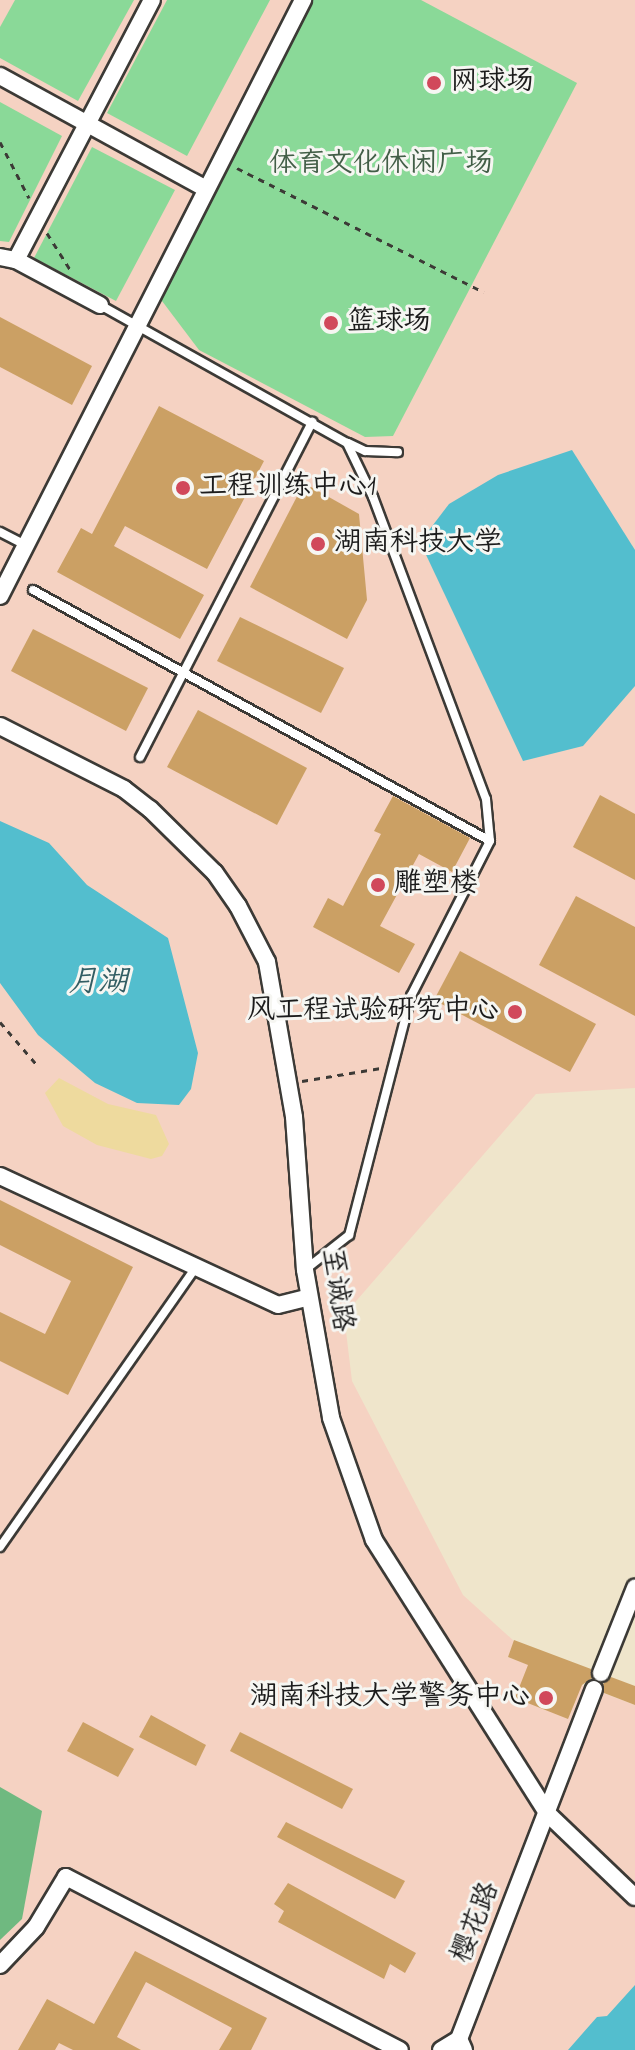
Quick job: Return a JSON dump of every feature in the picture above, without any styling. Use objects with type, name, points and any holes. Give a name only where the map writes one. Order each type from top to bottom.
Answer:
[{"type":"street","points":[[100,305],[8,259],[38,219],[152,0]]},
{"type":"street","points":[[0,596],[303,0]]},
{"type":"street","points":[[0,76],[206,189]]},
{"type":"street","name":"至诚路","points":[[0,726],[124,789],[215,873],[267,962],[294,1117],[305,1270],[331,1418],[374,1540],[548,1814],[635,1897]]},
{"type":"street","points":[[0,1176],[278,1305],[309,1297]]},
{"type":"street","points":[[601,1673],[635,1588]]},
{"type":"street","name":"樱花路","points":[[462,2044],[594,1689]]},
{"type":"street","points":[[0,1965],[36,1927],[66,1877],[400,2050]]},
{"type":"street","points":[[441,2050],[462,2044]]},
{"type":"lane","points":[[100,305],[347,443],[365,451],[398,452]]},
{"type":"lane","points":[[140,757],[312,422]]},
{"type":"lane","points":[[305,1270],[349,1235],[389,1067],[411,996],[490,841],[486,799],[373,497],[347,443]]},
{"type":"lane","points":[[0,532],[24,544]]},
{"type":"lane","points":[[33,590],[186,671],[490,841]]},
{"type":"lane","points":[[0,1547],[195,1268]]},
{"type":"path","points":[[0,142],[13,158],[38,219],[77,279]]},
{"type":"path","points":[[221,160],[484,292]]},
{"type":"path","points":[[0,1022],[38,1066]]},
{"type":"path","points":[[287,1083],[389,1067]]},
{"type":"shaded area","name":"湖南科技大学","points":[[0,0],[635,0],[635,1088],[536,1094],[344,1315],[352,1381],[463,1595],[514,1641],[508,1657],[635,1705],[635,2050],[0,2050]]},
{"type":"green space","points":[[15,0],[134,0],[78,101],[0,58],[0,27]]},
{"type":"green space","points":[[167,0],[270,0],[187,156],[107,113]]},
{"type":"green space","name":"体育文化休闲广场","points":[[313,0],[421,0],[577,83],[393,436],[365,437],[199,350],[159,297]]},
{"type":"green space","points":[[0,102],[62,136],[9,242],[0,241]]},
{"type":"green space","points":[[92,147],[175,190],[116,301],[34,258]]},
{"type":"green space","points":[[0,1787],[42,1811],[22,1919],[0,1940]]},
{"type":"sand","points":[[59,1078],[108,1104],[156,1115],[169,1144],[162,1156],[151,1159],[97,1145],[63,1126],[45,1093]]},
{"type":"water","points":[[572,450],[635,550],[635,686],[583,746],[523,761],[420,542],[449,504],[498,475]]},
{"type":"water","name":"月湖","points":[[0,821],[49,843],[87,885],[168,938],[198,1053],[191,1089],[179,1105],[137,1103],[95,1083],[38,1035],[0,983]]},
{"type":"water","points":[[635,1985],[635,2050],[568,2050],[597,2017],[607,2016]]},
{"type":"building","points":[[0,317],[92,366],[72,405],[0,367]]},
{"type":"building","name":"工程训练中心1","points":[[159,406],[264,461],[207,569],[125,526],[114,546],[204,595],[180,639],[57,572],[81,528],[92,534]]},
{"type":"building","points":[[304,483],[359,514],[367,600],[347,639],[250,587]]},
{"type":"building","points":[[240,617],[344,668],[321,713],[217,661]]},
{"type":"building","points":[[33,629],[148,688],[126,731],[11,671]]},
{"type":"building","points":[[198,710],[307,768],[277,825],[167,767]]},
{"type":"building","points":[[600,795],[635,814],[635,880],[573,847]]},
{"type":"building","name":"雕塑楼","points":[[393,796],[470,838],[452,872],[419,854],[380,926],[415,944],[399,973],[313,927],[328,898],[343,906],[381,834],[374,831]]},
{"type":"building","points":[[576,896],[635,927],[635,1016],[539,965]]},
{"type":"building","name":"风工程试验研究中心","points":[[460,951],[596,1024],[570,1072],[434,1000]]},
{"type":"building","points":[[0,1200],[133,1267],[68,1395],[0,1361],[0,1312],[45,1334],[71,1281],[0,1245]]},
{"type":"building","points":[[514,1640],[591,1669],[592,1678],[582,1685],[568,1719],[515,1698],[528,1665],[508,1657]]},
{"type":"building","points":[[611,1677],[635,1686],[635,1705],[604,1693],[603,1684]]},
{"type":"building","points":[[151,1715],[206,1745],[196,1766],[139,1737]]},
{"type":"building","points":[[83,1722],[134,1749],[118,1777],[67,1751]]},
{"type":"building","points":[[240,1732],[353,1789],[342,1809],[230,1751]]},
{"type":"building","points":[[286,1822],[405,1881],[395,1899],[277,1837]]},
{"type":"building","points":[[288,1883],[416,1953],[405,1973],[390,1964],[384,1979],[278,1922],[284,1911],[274,1904]]},
{"type":"building","points":[[135,1951],[267,2018],[251,2050],[219,2050],[232,2028],[146,1982],[117,2037],[141,2050],[73,2050],[59,2043],[55,2050],[18,2050],[47,1999],[94,2024]]},
{"type":"place","name":"网球场","points":[[434,83]]},
{"type":"place","name":"篮球场","points":[[331,323]]},
{"type":"place","name":"工程训练中心1","points":[[183,488]]},
{"type":"place","name":"湖南科技大学","points":[[318,544]]},
{"type":"place","name":"雕塑楼","points":[[378,885]]},
{"type":"place","name":"风工程试验研究中心","points":[[515,1012]]},
{"type":"place","name":"湖南科技大学警务中心","points":[[546,1698]]}]
